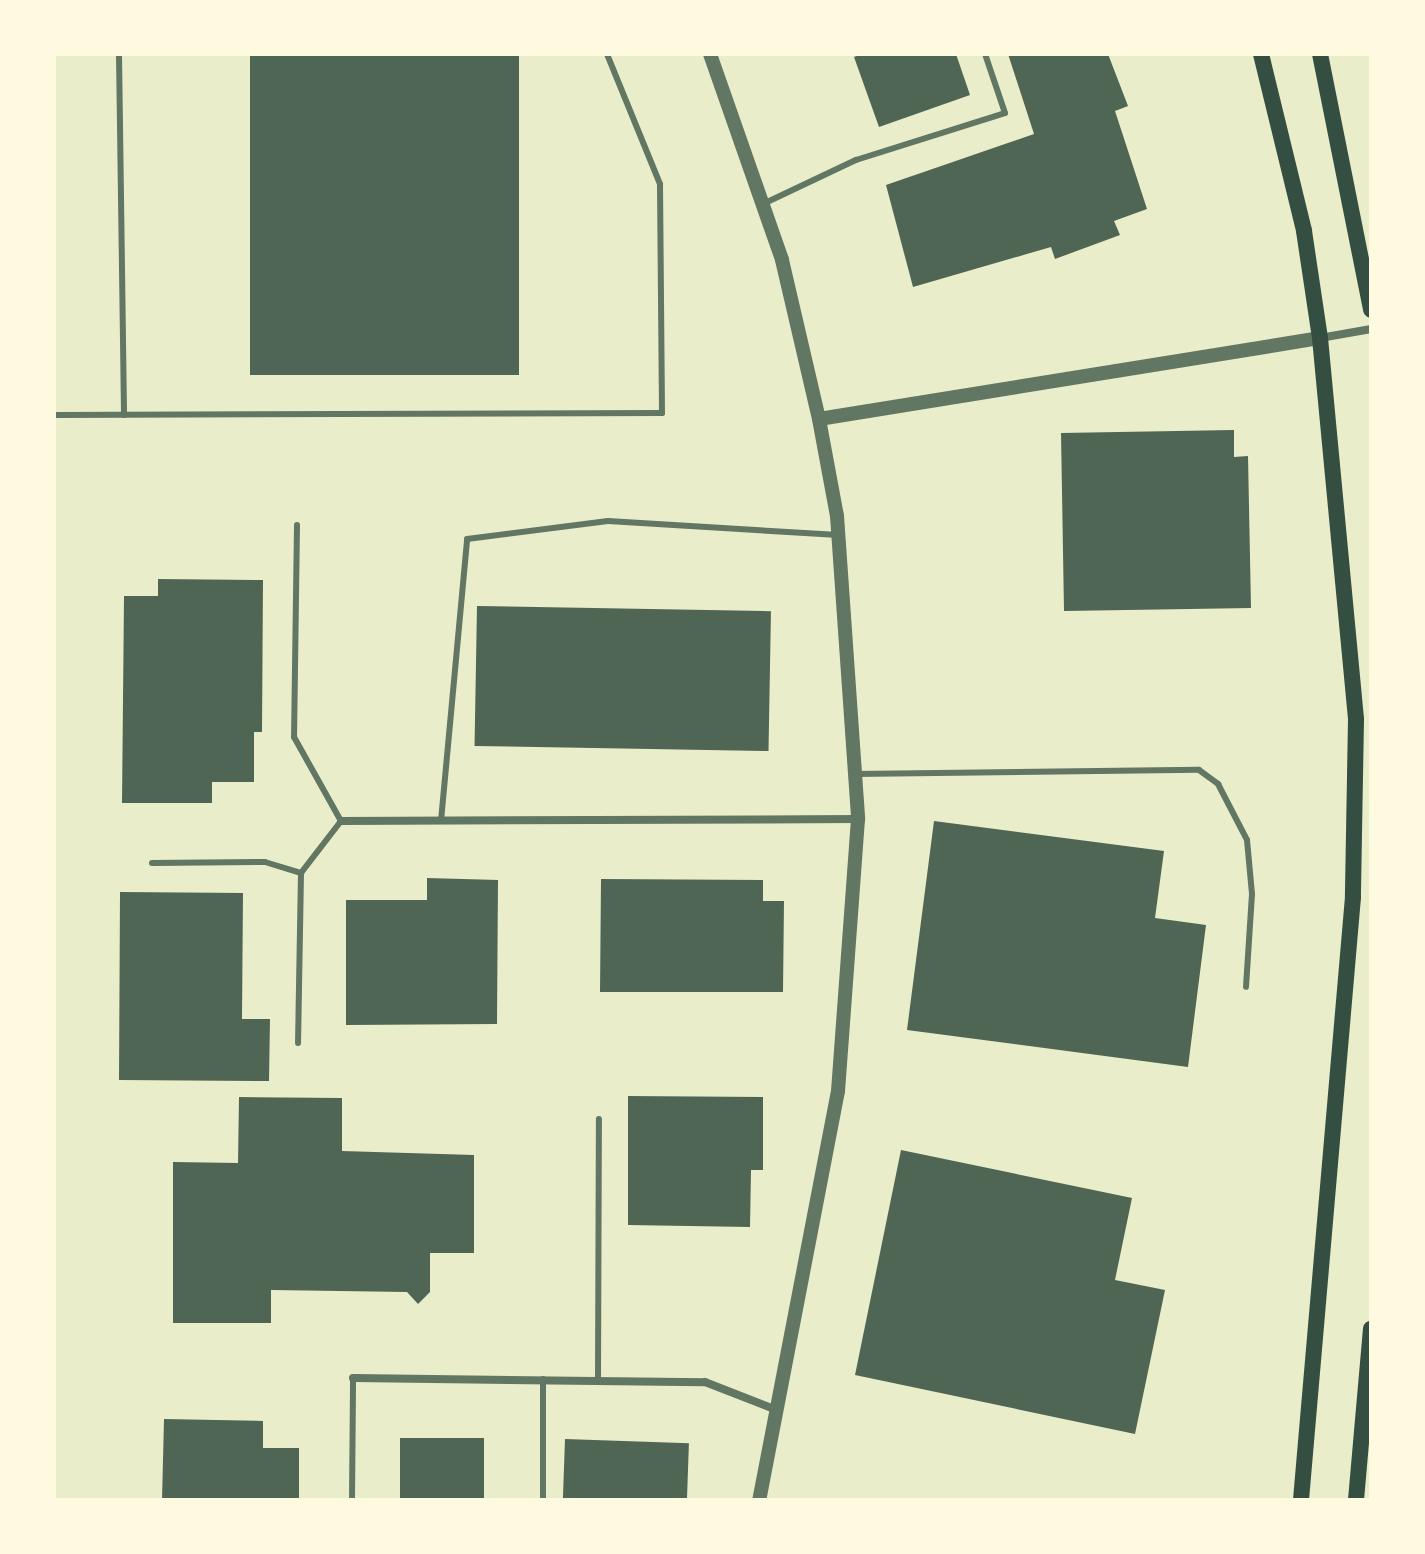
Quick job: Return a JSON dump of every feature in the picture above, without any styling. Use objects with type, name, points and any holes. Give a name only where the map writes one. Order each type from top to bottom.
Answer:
[{"type":"main road","points":[[1261,54],[1304,231],[1320,338],[1344,538],[1356,733],[1353,897],[1301,1500]]},
{"type":"main road","points":[[1320,54],[1371,310]]},
{"type":"main road","points":[[1356,1500],[1371,1329]]},
{"type":"street","points":[[710,54],[765,203],[819,419],[839,535],[858,819],[838,1091],[759,1500]]},
{"type":"street","points":[[819,419],[1371,329]]},
{"type":"street","points":[[341,821],[858,819]]},
{"type":"street","points":[[353,1378],[705,1382],[777,1410]]},
{"type":"lane","points":[[119,54],[124,415]]},
{"type":"lane","points":[[54,415],[662,413],[660,184],[607,54]]},
{"type":"lane","points":[[765,203],[856,160],[1005,113],[985,54]]},
{"type":"lane","points":[[441,821],[467,539],[608,521],[839,535]]},
{"type":"lane","points":[[297,525],[294,737],[341,821],[301,873],[298,1043]]},
{"type":"lane","points":[[855,774],[1199,770],[1218,784],[1247,840],[1252,894],[1246,987]]},
{"type":"lane","points":[[152,863],[265,862],[301,873]]},
{"type":"lane","points":[[598,1380],[599,1119]]},
{"type":"lane","points":[[352,1500],[353,1378]]},
{"type":"lane","points":[[543,1379],[543,1500]]},
{"type":"building","points":[[250,54],[519,54],[519,375],[250,375]]},
{"type":"building","points":[[861,54],[956,54],[970,95],[879,127],[854,57]]},
{"type":"building","points":[[1008,54],[1108,54],[1128,106],[1115,111],[1147,209],[1114,221],[1120,235],[1055,259],[1051,247],[913,287],[886,185],[1034,134]]},
{"type":"building","points":[[1234,430],[1234,457],[1248,456],[1251,608],[1064,611],[1061,433]]},
{"type":"building","points":[[158,579],[263,580],[262,732],[254,732],[254,782],[212,782],[212,803],[122,803],[124,596],[158,596]]},
{"type":"building","points":[[477,606],[771,611],[769,751],[475,746]]},
{"type":"building","points":[[934,821],[1164,851],[1155,918],[1206,925],[1188,1067],[907,1030]]},
{"type":"building","points":[[427,878],[498,880],[497,1024],[346,1025],[346,900],[427,900]]},
{"type":"building","points":[[601,879],[763,880],[763,901],[784,901],[783,992],[600,992]]},
{"type":"building","points":[[120,892],[243,893],[242,1019],[270,1019],[269,1081],[119,1080]]},
{"type":"building","points":[[628,1096],[763,1097],[763,1170],[751,1170],[750,1227],[628,1225]]},
{"type":"building","points":[[239,1097],[342,1098],[342,1151],[474,1155],[474,1253],[430,1253],[430,1292],[418,1304],[407,1292],[271,1290],[271,1323],[173,1323],[173,1162],[238,1163]]},
{"type":"building","points":[[901,1150],[1132,1198],[1115,1280],[1165,1290],[1135,1434],[855,1375]]},
{"type":"building","points":[[164,1419],[263,1421],[263,1448],[299,1448],[299,1500],[162,1500]]},
{"type":"building","points":[[400,1438],[484,1438],[484,1500],[400,1500]]},
{"type":"building","points":[[565,1439],[689,1443],[687,1500],[563,1500]]}]
